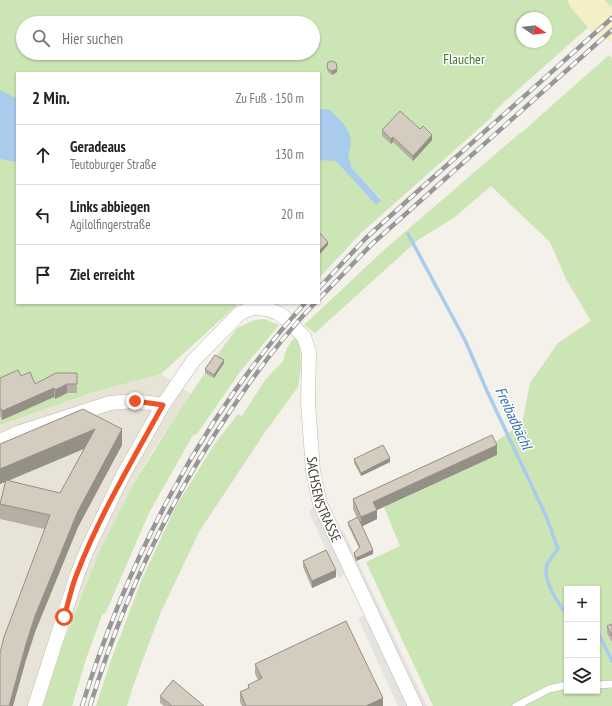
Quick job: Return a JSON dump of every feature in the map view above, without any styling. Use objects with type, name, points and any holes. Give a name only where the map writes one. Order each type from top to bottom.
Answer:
[{"type":"street","name":"SACHSENSTRASSE","points":[[163,405],[193,361],[240,313],[253,308],[267,309],[278,313],[304,337],[309,352],[308,403],[313,471],[320,504],[415,706]]},
{"type":"street","points":[[0,441],[18,433],[110,403],[135,401],[163,405],[123,475],[87,550],[74,582],[35,706]]},
{"type":"lane","points":[[600,685],[612,684]]},
{"type":"lane","points":[[516,706],[549,689],[564,686]]},
{"type":"shaded area","points":[[161,374],[191,394],[153,450],[134,483],[100,550],[62,645],[43,706],[0,706],[0,425],[92,393]]},
{"type":"shaded area","points":[[315,505],[345,572],[339,579],[309,512]]},
{"type":"shaded area","points":[[343,530],[427,706],[420,706],[338,532]]},
{"type":"shaded area","points":[[365,615],[407,706],[398,706],[358,618]]},
{"type":"green space","name":"Flaucher","points":[[0,0],[612,0],[612,6],[504,102],[491,115],[493,116],[361,233],[320,277],[320,72],[16,72],[16,304],[238,304],[161,374],[91,393],[0,425]],"holes":[[[348,159],[352,168],[381,199],[376,205],[341,166]]]},
{"type":"green space","points":[[609,55],[612,58],[612,706],[433,706],[366,562],[400,546],[384,507],[497,455],[492,444],[522,424],[530,383],[558,343],[591,321],[566,279],[550,242],[491,186],[455,217],[418,240],[315,333],[304,325],[384,250]]},
{"type":"green space","points":[[264,319],[279,325],[240,372],[197,434],[193,435],[149,513],[106,612],[102,615],[86,659],[72,706],[43,706],[62,646],[100,550],[134,483],[174,419],[237,328],[254,320]]},
{"type":"green space","points":[[296,335],[300,344],[301,369],[298,387],[265,432],[199,532],[160,614],[127,706],[96,706],[110,663],[142,579],[176,506],[216,442],[238,414],[242,416],[265,380],[283,361],[287,348]]},
{"type":"sand","points":[[568,0],[605,0],[612,9],[612,44],[595,36],[569,5]]},
{"type":"water","points":[[0,90],[16,98],[16,162],[0,159]]},
{"type":"water","points":[[320,109],[330,110],[345,126],[351,142],[348,157],[352,168],[381,200],[376,205],[336,161],[320,160]]},
{"type":"pier","points":[[593,35],[612,42],[612,51],[607,55],[593,38]]},
{"type":"building","points":[[332,61],[336,63],[337,69],[332,71],[327,67],[328,62]]},
{"type":"building","points":[[400,111],[420,129],[423,126],[432,135],[413,156],[393,137],[391,139],[382,130]]},
{"type":"building","points":[[320,233],[328,242],[320,250]]},
{"type":"building","points":[[215,355],[224,360],[214,375],[205,369]]},
{"type":"building","points":[[18,370],[21,376],[30,372],[35,384],[56,373],[77,373],[77,384],[67,384],[55,390],[54,388],[2,411],[0,407],[0,378]]},
{"type":"building","points":[[83,409],[122,429],[78,511],[35,616],[9,706],[0,706],[0,653],[4,637],[50,515],[0,504],[6,480],[60,493],[95,429],[0,469],[0,444]]},
{"type":"building","points":[[492,435],[497,445],[373,502],[377,510],[361,517],[353,499]]},
{"type":"building","points":[[383,445],[390,458],[361,473],[354,459]]},
{"type":"building","points":[[358,517],[373,550],[356,558],[354,553],[360,547],[348,522]]},
{"type":"building","points":[[326,550],[336,570],[312,581],[303,561]]},
{"type":"building","points":[[346,621],[383,698],[366,706],[246,706],[240,692],[249,688],[248,685],[262,678],[255,664]]},
{"type":"building","points":[[612,624],[612,636],[607,626]]},
{"type":"building","points":[[173,680],[204,706],[172,706],[160,696]]},
{"type":"waterway","name":"Freibadbächl","points":[[408,234],[465,340],[487,391],[546,516],[558,549],[547,565],[547,577],[555,598],[564,610]]},
{"type":"waterway","name":"Freibadbächl","points":[[600,636],[612,661]]},
{"type":"railway","points":[[320,287],[366,238],[612,18]]},
{"type":"railway","points":[[320,298],[372,244],[612,30]]},
{"type":"railway","points":[[82,706],[122,597],[145,544],[172,492],[201,442],[233,394],[267,347],[304,304]]},
{"type":"railway","points":[[90,706],[117,627],[133,589],[168,514],[188,478],[210,442],[252,380],[282,340],[314,304]]},
{"type":"route","points":[[64,617],[74,582],[87,550],[123,475],[163,405],[135,401]]}]
